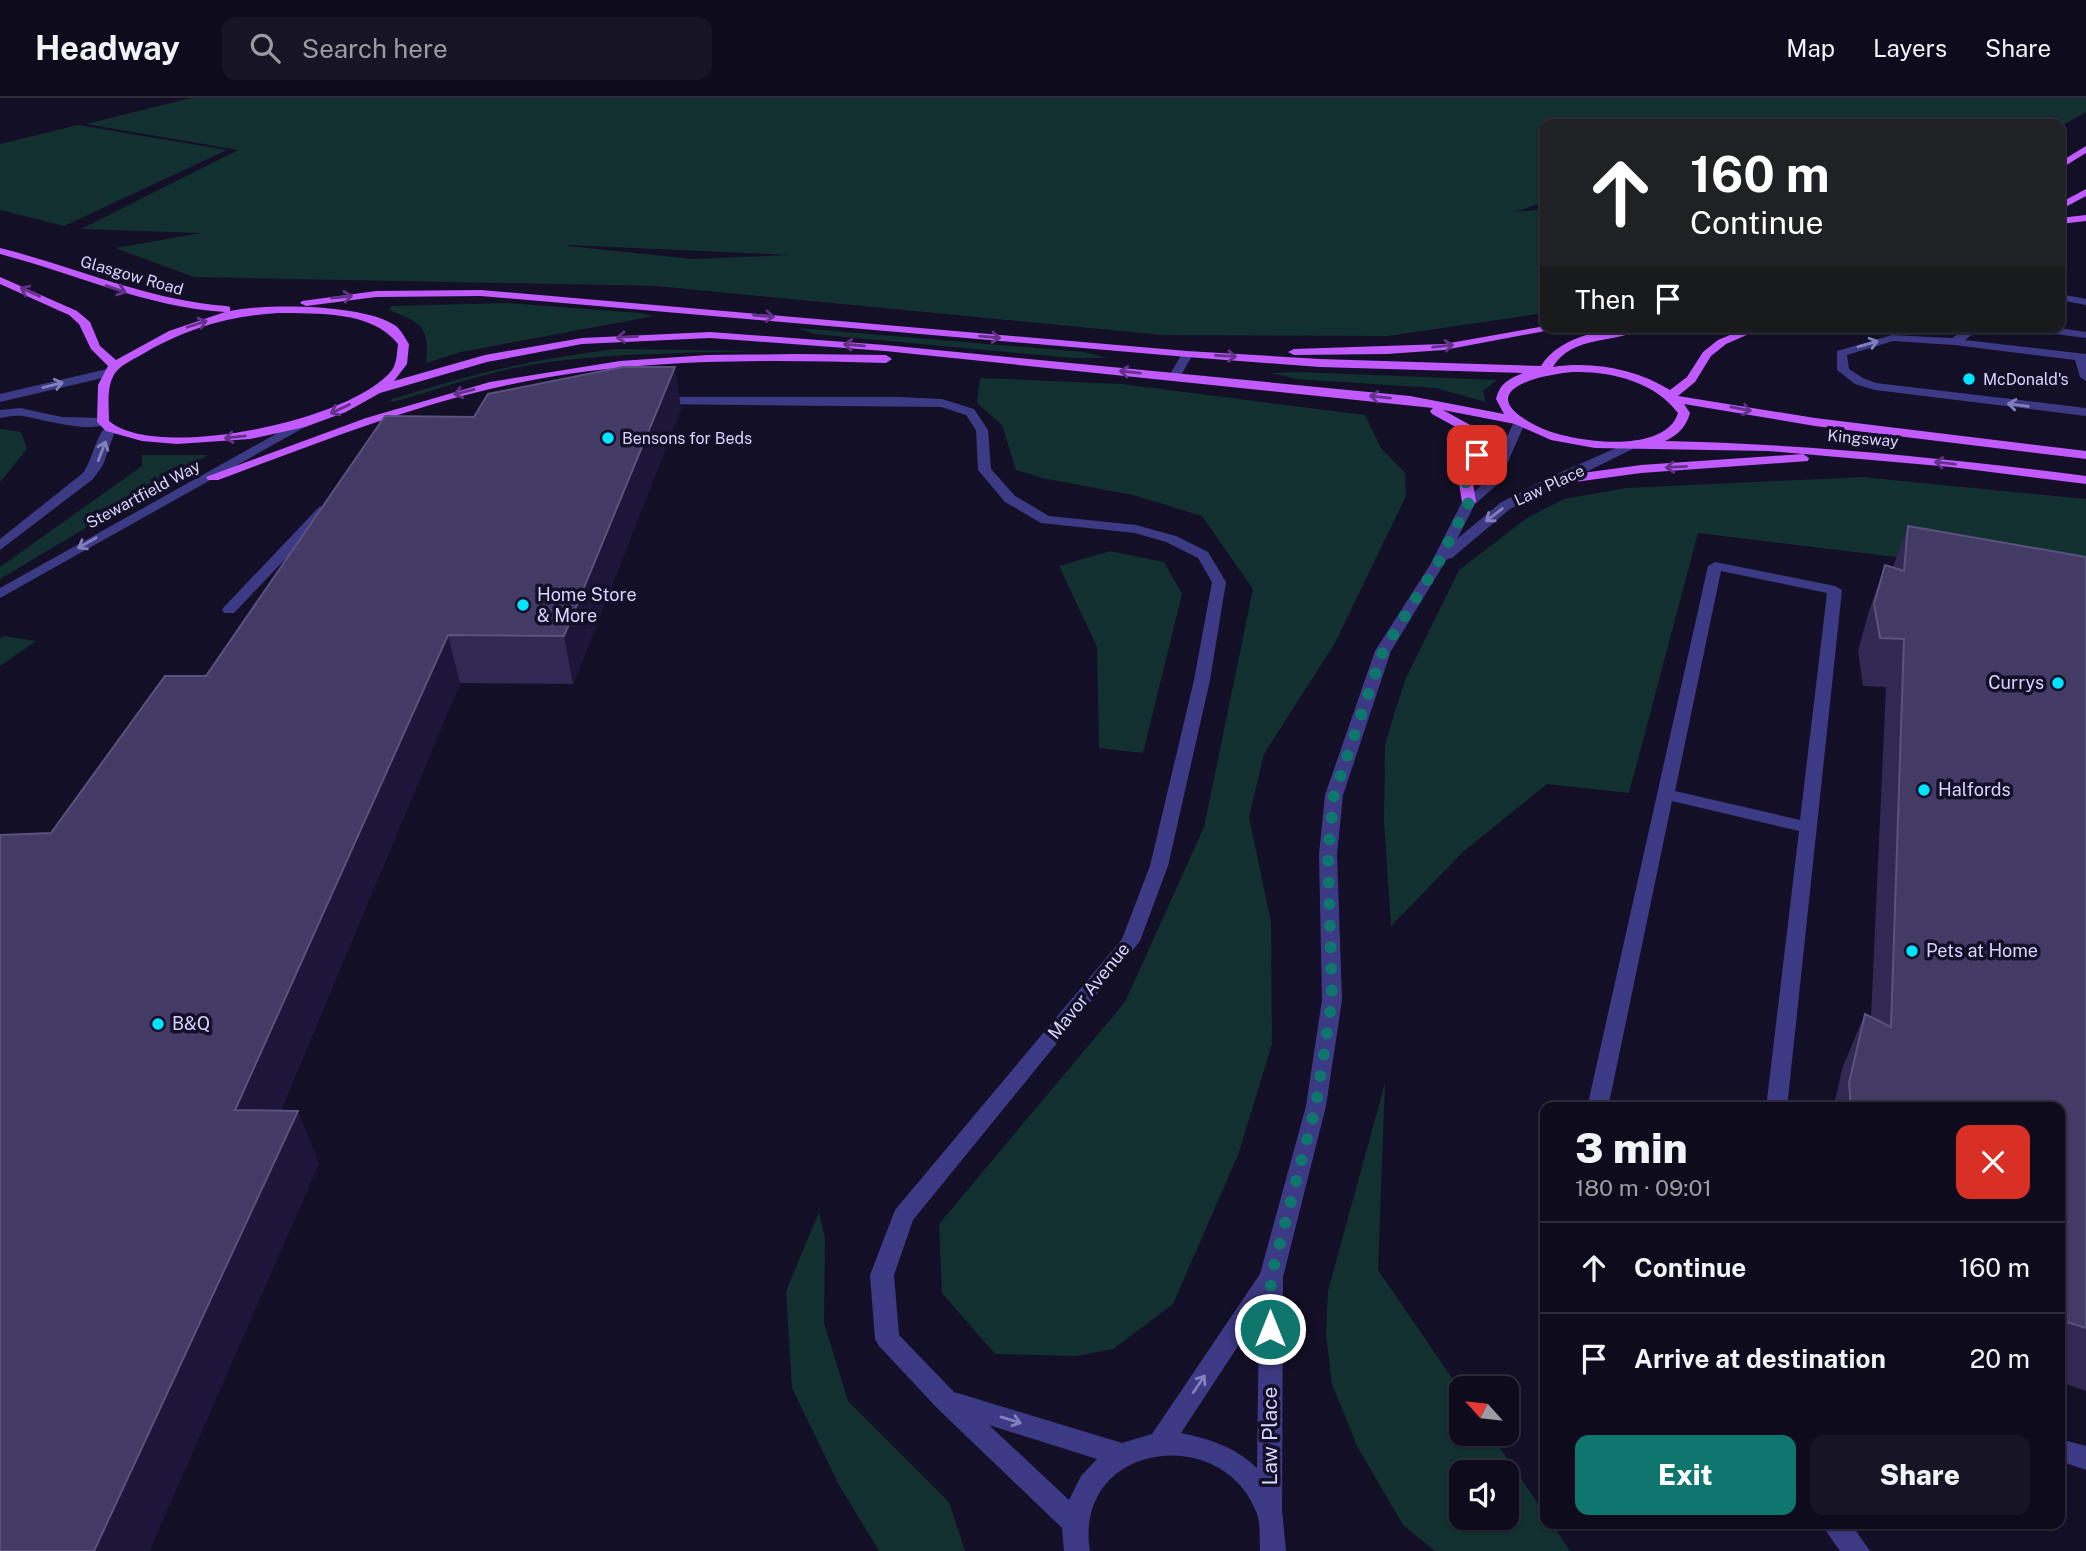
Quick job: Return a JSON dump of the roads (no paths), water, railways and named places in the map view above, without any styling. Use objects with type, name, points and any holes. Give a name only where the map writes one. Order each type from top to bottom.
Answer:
[{"type":"main road","points":[[2065,163],[2086,149]]},
{"type":"main road","points":[[2065,204],[2086,192]]},
{"type":"main road","points":[[2065,220],[2086,218]]},
{"type":"main road","name":"Glasgow Road","points":[[0,251],[154,301],[198,308],[259,310]]},
{"type":"main road","points":[[8,276],[44,264]]},
{"type":"main road","points":[[8,276],[74,313],[84,322],[95,347],[111,370],[107,425],[142,437],[190,440],[250,435],[301,424],[342,409],[376,390],[455,366],[550,346],[613,338],[710,335],[788,339],[1410,400],[1520,421],[1547,434],[1601,445],[1637,444],[1666,436],[1675,430],[1684,414],[1672,398],[1643,381],[1584,368],[1545,370],[1320,363],[1187,354],[730,313],[443,292],[334,298],[215,318],[173,332],[111,370]]},
{"type":"main road","points":[[274,309],[346,313],[370,319],[393,331],[402,344],[404,357],[401,366],[376,390]]},
{"type":"main road","points":[[710,335],[730,313]]},
{"type":"main road","points":[[1253,357],[1308,350],[1387,351],[1444,346],[1540,330]]},
{"type":"main road","points":[[1520,421],[1510,412],[1503,394],[1508,386],[1517,379],[1545,370],[1552,356],[1565,347],[1618,333]]},
{"type":"main road","points":[[1672,398],[1691,379],[1707,354],[1722,342],[1745,333]]},
{"type":"main road","points":[[213,477],[428,401],[567,370],[688,359],[905,359],[960,355]]},
{"type":"main road","name":"Kingsway","points":[[1672,398],[1815,422],[2086,452]]},
{"type":"main road","points":[[1410,400],[1452,418],[1468,429],[1475,438],[1477,455],[1465,477],[1469,502]]},
{"type":"main road","name":"Kingsway","points":[[1637,444],[1768,447],[1951,463],[2086,480]]},
{"type":"main road","points":[[1553,481],[1641,469],[1841,454]]},
{"type":"street","points":[[2065,298],[2086,302]]},
{"type":"street","points":[[2065,332],[2086,335]]},
{"type":"street","points":[[1954,342],[1968,333]]},
{"type":"street","points":[[2086,377],[2083,358],[1954,342],[1892,338],[1841,353],[1843,370],[1859,381],[1875,387],[2086,412]]},
{"type":"street","points":[[1175,376],[1187,354]]},
{"type":"street","points":[[0,398],[111,370]]},
{"type":"street","name":"Mavor Avenue","points":[[648,401],[942,403],[970,412],[982,430],[985,470],[1010,499],[1046,520],[1136,529],[1171,539],[1203,555],[1219,582],[1202,680],[1159,866],[1131,941],[903,1216],[882,1275],[887,1339],[946,1400],[1075,1523]]},
{"type":"street","points":[[0,414],[20,412],[62,421],[107,425]]},
{"type":"street","name":"Law Place","points":[[1269,1511],[1271,1277],[1316,1105],[1332,1000],[1328,854],[1334,795],[1383,651],[1437,565],[1469,502],[1491,484],[1520,421]]},
{"type":"street","name":"Stewartfield Way","points":[[0,594],[102,535],[213,477],[301,424]]},
{"type":"street","name":"Stewartfield Way","points":[[0,546],[88,477],[96,465],[107,425]]},
{"type":"street","name":"Law Place","points":[[1437,565],[1505,506],[1553,481],[1637,444]]},
{"type":"street","points":[[229,610],[337,496]]},
{"type":"street","points":[[1598,1102],[1715,566],[1835,590],[1777,1102]]},
{"type":"street","points":[[1665,794],[1809,828]]},
{"type":"street","name":"Law Place","points":[[1161,1441],[1271,1277]]},
{"type":"street","name":"Mavor Avenue","points":[[946,1400],[1119,1454]]},
{"type":"street","points":[[1077,1551],[1075,1523],[1082,1496],[1098,1472],[1119,1454],[1161,1441],[1188,1443],[1214,1451],[1238,1466],[1257,1486],[1269,1511],[1278,1548]]},
{"type":"street","points":[[2065,1452],[2086,1458]]},
{"type":"street","points":[[1838,1529],[1857,1551]]},
{"type":"place","name":"McDonald's","points":[[1969,379]]},
{"type":"place","name":"Bensons for Beds","points":[[608,438]]},
{"type":"place","name":"Home Store & More","points":[[523,605]]},
{"type":"place","name":"Currys","points":[[2058,683]]},
{"type":"place","name":"Halfords","points":[[1924,790]]},
{"type":"place","name":"Pets at Home","points":[[1912,951]]},
{"type":"place","name":"B&Q","points":[[158,1024]]}]
